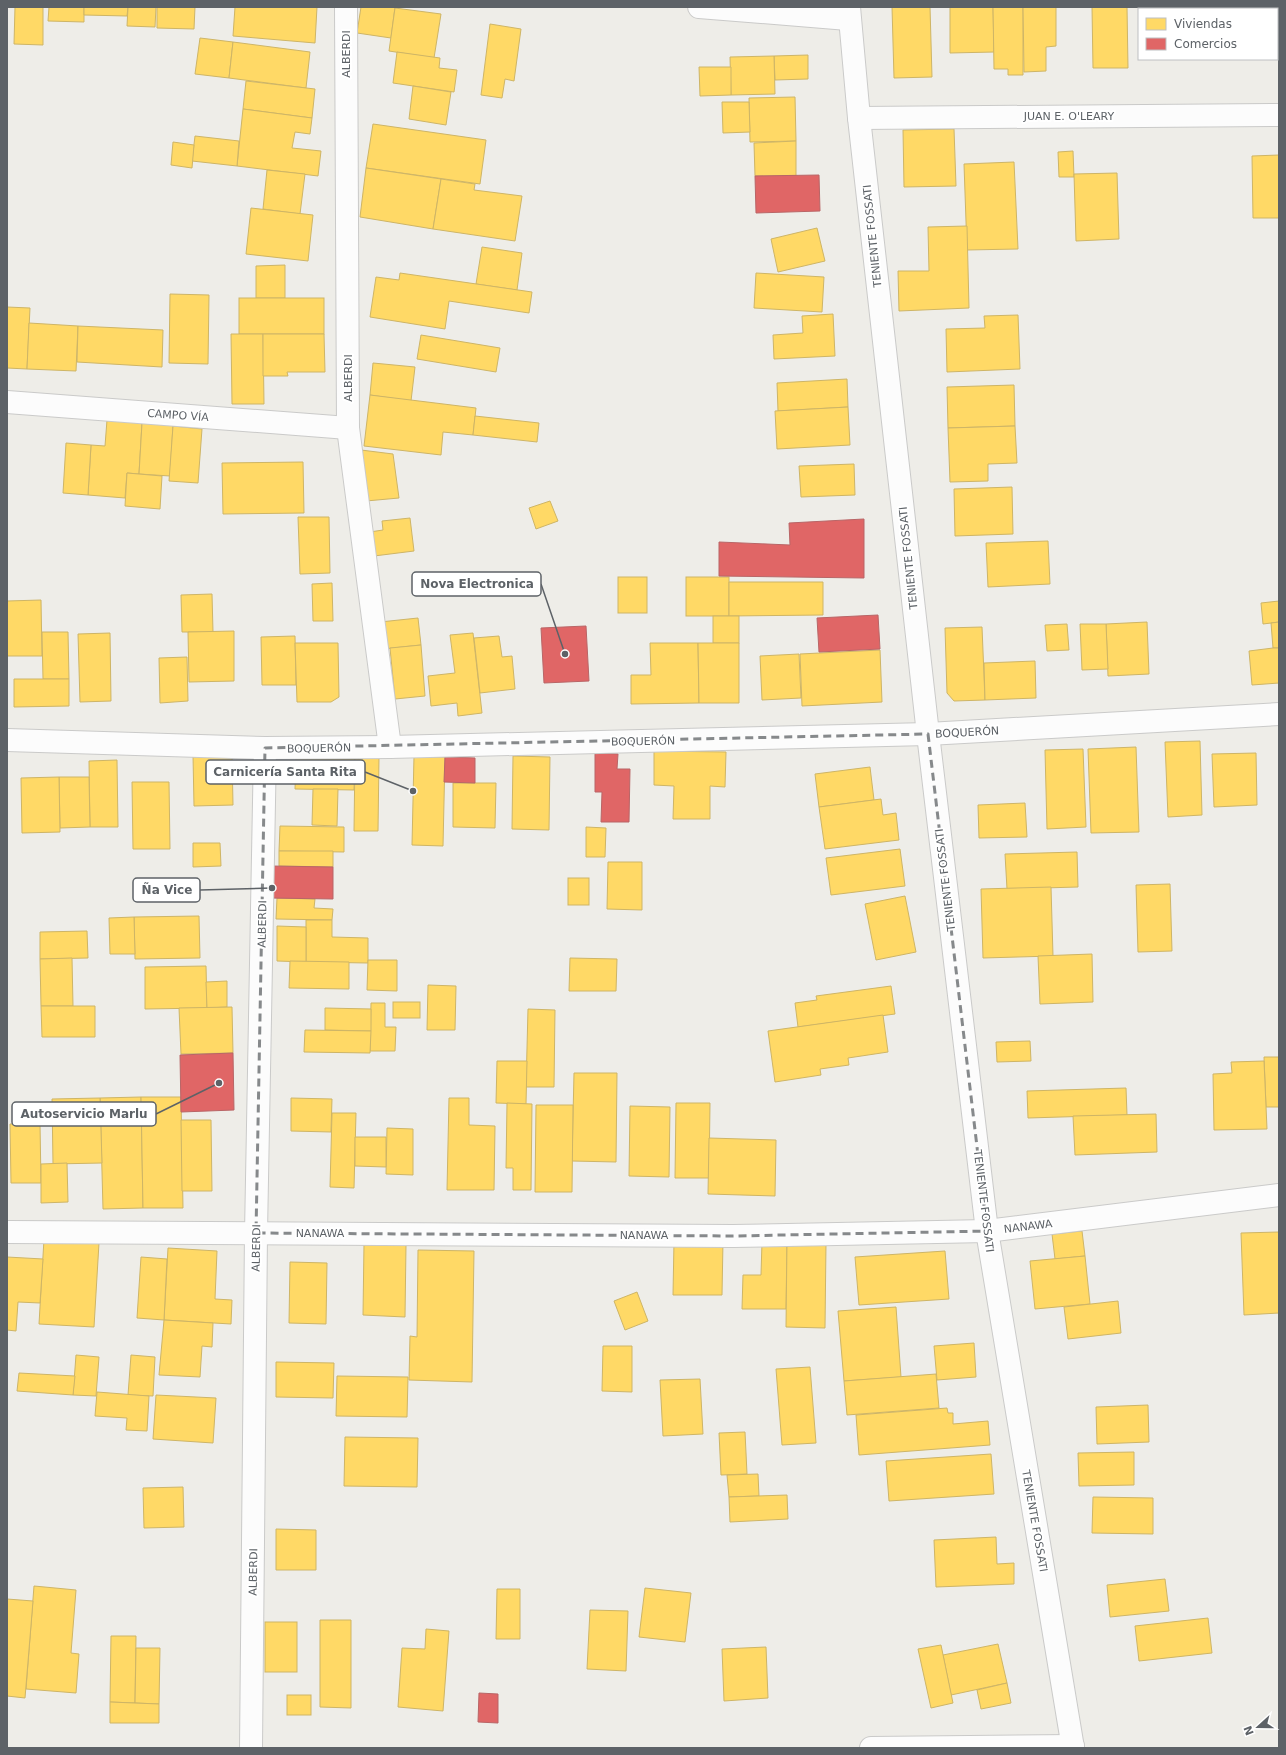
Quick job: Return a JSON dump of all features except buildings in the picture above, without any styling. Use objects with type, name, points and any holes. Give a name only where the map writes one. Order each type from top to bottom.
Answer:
[{"type":"street","name":"ALBERDI","points":[[346,7],[348,428],[390,747]]},
{"type":"street","points":[[699,7],[849,13]]},
{"type":"street","name":"TENIENTE FOSSATI","points":[[849,13],[858,118],[928,734],[987,1231],[1073,1747]]},
{"type":"street","name":"JUAN E. O'LEARY","points":[[858,118],[1279,115]]},
{"type":"street","name":"CAMPO VÍA","points":[[7,402],[348,428]]},
{"type":"street","name":"BOQUERÓN","points":[[7,740],[265,748],[390,747],[928,734],[1279,714]]},
{"type":"street","name":"ALBERDI","points":[[251,1748],[256,1233],[265,748]]},
{"type":"street","name":"NANAWA","points":[[7,1232],[733,1236],[987,1231],[1279,1195]]},
{"type":"street","points":[[871,1748],[1073,1747]]},
{"type":"highlighted area","points":[[928,734],[987,1231],[733,1236],[256,1233],[265,748]]},
{"type":"place","name":"Nova Electronica","points":[[565,654]]},
{"type":"place","name":"Carnicería Santa Rita","points":[[413,791]]},
{"type":"place","name":"Ña Vice","points":[[272,888]]},
{"type":"place","name":"Autoservicio Marlu","points":[[219,1083]]}]
